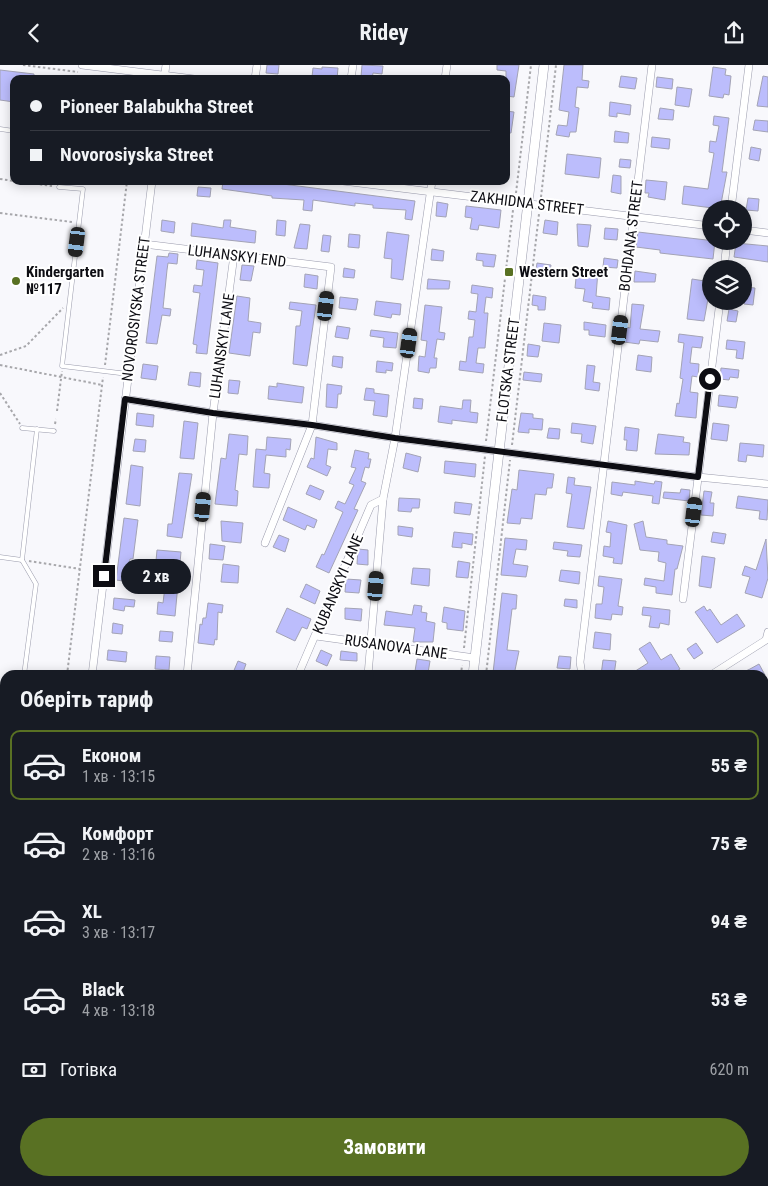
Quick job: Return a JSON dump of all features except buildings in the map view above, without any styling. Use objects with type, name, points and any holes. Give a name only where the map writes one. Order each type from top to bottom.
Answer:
[{"type":"street","points":[[82,65],[150,75]]},
{"type":"street","name":"FLOTSKA STREET","points":[[474,670],[544,65]]},
{"type":"street","name":"BOHDANA STREET","points":[[581,670],[580,662],[603,465],[652,65]]},
{"type":"street","points":[[733,200],[749,65]]},
{"type":"street","name":"NOVOROSIYSKA STREET","points":[[93,670],[151,185]]},
{"type":"street","name":"ZAKHIDNA STREET","points":[[375,185],[702,225]]},
{"type":"street","points":[[368,670],[383,499],[395,438],[431,185]]},
{"type":"street","points":[[752,231],[768,233]]},
{"type":"street","name":"LUHANSKYI END","points":[[144,244],[331,267],[312,425]]},
{"type":"street","name":"LUHANSKYI LANE","points":[[187,670],[213,413],[234,255]]},
{"type":"street","points":[[683,599],[719,310]]},
{"type":"street","points":[[125,399],[395,438],[485,448],[698,477],[768,484]]},
{"type":"street","points":[[264,543],[312,425]]},
{"type":"street","name":"KUBANSKYI LANE","points":[[300,670],[371,505],[383,499]]},
{"type":"street","name":"RUSANOVA LANE","points":[[316,636],[475,658]]},
{"type":"street","points":[[719,670],[767,639]]},
{"type":"lane","points":[[59,187],[84,189],[62,366],[128,374]]},
{"type":"lane","points":[[22,428],[54,431]]},
{"type":"lane","points":[[25,670],[36,584],[22,560],[37,429]]},
{"type":"lane","points":[[0,557],[22,560]]},
{"type":"path","points":[[462,670],[485,448],[531,65]]},
{"type":"path","points":[[487,670],[556,65]]},
{"type":"path","points":[[44,185],[59,187]]},
{"type":"path","points":[[68,670],[127,185]]},
{"type":"path","points":[[0,213],[80,222]]},
{"type":"path","points":[[0,355],[26,346],[70,300]]},
{"type":"path","points":[[0,365],[102,385]]},
{"type":"path","points":[[57,411],[62,366]]},
{"type":"path","points":[[0,393],[22,428]]},
{"type":"path","points":[[22,560],[80,569]]},
{"type":"place","name":"Western Street","points":[[509,272]]},
{"type":"place","name":"Kindergarten №117","points":[[16,281]]},
{"type":"route","points":[[104,576],[125,399],[395,438],[485,448],[698,477],[710,379]]}]
